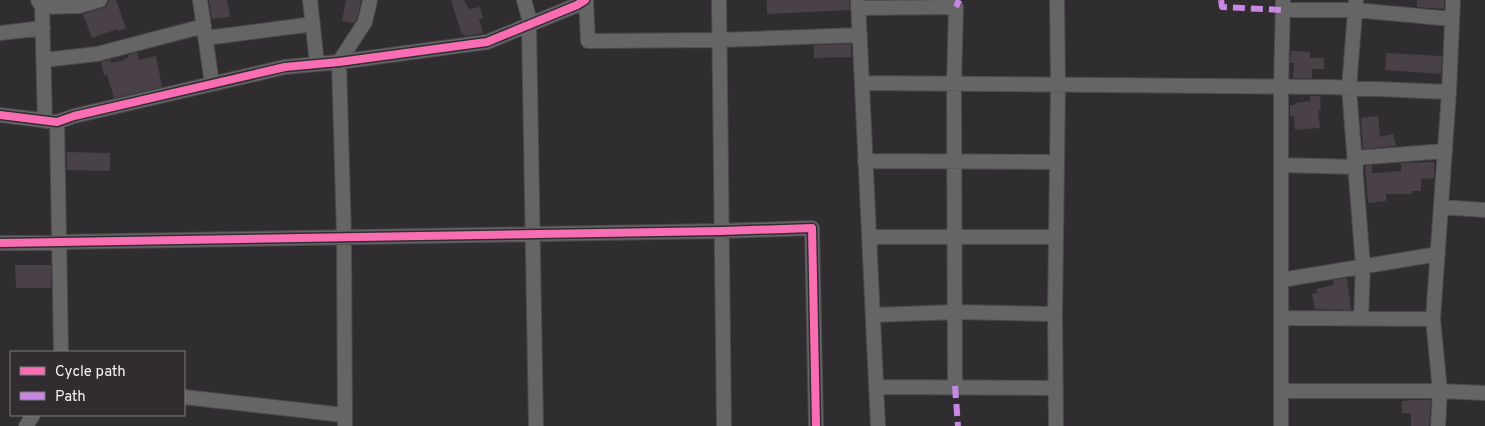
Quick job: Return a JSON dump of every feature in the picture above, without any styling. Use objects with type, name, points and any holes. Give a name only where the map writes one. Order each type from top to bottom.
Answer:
[{"type":"street","points":[[61,351],[60,241],[40,4],[79,6],[100,0]]},
{"type":"street","points":[[200,0],[212,84]]},
{"type":"street","points":[[310,0],[316,64]]},
{"type":"street","points":[[185,397],[345,421],[344,236],[339,62],[365,22],[370,0]]},
{"type":"street","points":[[524,0],[530,25],[536,426]]},
{"type":"street","points":[[0,115],[51,121],[285,67],[339,62],[487,42],[586,0],[588,41],[720,40],[860,35]]},
{"type":"street","points":[[719,0],[724,426]]},
{"type":"street","points":[[1056,426],[1057,0]]},
{"type":"street","points":[[1438,426],[1440,391],[1433,319],[1449,92],[1453,0]]},
{"type":"street","points":[[878,426],[858,4],[956,7],[954,85],[955,386]]},
{"type":"street","points":[[1281,426],[1281,87],[1283,5],[1355,5],[1452,19]]},
{"type":"street","points":[[1355,5],[1349,88],[1363,266],[1361,318]]},
{"type":"street","points":[[44,60],[97,54],[205,32],[312,24]]},
{"type":"street","points":[[0,33],[43,28]]},
{"type":"street","points":[[862,83],[1349,88],[1449,92]]},
{"type":"street","points":[[1281,165],[1355,162],[1445,151]]},
{"type":"street","points":[[865,160],[1057,162]]},
{"type":"street","points":[[1441,207],[1485,210]]},
{"type":"street","points":[[0,242],[812,228],[816,426]]},
{"type":"street","points":[[869,237],[1056,237]]},
{"type":"street","points":[[1281,280],[1438,254]]},
{"type":"street","points":[[873,315],[955,312],[1055,314]]},
{"type":"street","points":[[1281,318],[1433,319]]},
{"type":"street","points":[[876,387],[1056,388]]},
{"type":"street","points":[[1281,391],[1440,391],[1485,393]]},
{"type":"building","points":[[109,0],[116,0],[126,28],[118,31],[117,29],[92,38],[83,14],[107,6]]},
{"type":"building","points":[[209,0],[227,0],[230,17],[212,19]]},
{"type":"building","points":[[346,0],[361,0],[357,19],[354,23],[342,21]]},
{"type":"building","points":[[451,0],[464,0],[469,9],[480,7],[483,18],[479,19],[483,33],[462,35]]},
{"type":"building","points":[[767,0],[849,0],[850,10],[767,14]]},
{"type":"building","points":[[1417,0],[1444,0],[1444,9],[1417,7]]},
{"type":"building","points":[[851,44],[851,57],[814,58],[814,45]]},
{"type":"building","points":[[1291,51],[1310,52],[1310,58],[1324,58],[1324,69],[1312,69],[1312,78],[1293,78],[1294,63],[1290,63]]},
{"type":"building","points":[[137,52],[139,60],[156,56],[162,87],[114,98],[107,75],[104,75],[101,62],[110,60],[111,63],[121,61],[129,57],[128,55]]},
{"type":"building","points":[[1386,53],[1442,56],[1441,74],[1385,70]]},
{"type":"building","points":[[1310,96],[1320,96],[1321,110],[1318,111],[1320,128],[1295,130],[1294,116],[1290,116],[1290,105],[1310,101]]},
{"type":"building","points":[[1378,116],[1380,137],[1393,134],[1396,146],[1363,149],[1361,118]]},
{"type":"building","points":[[67,152],[110,153],[110,171],[67,170]]},
{"type":"building","points":[[1434,162],[1434,178],[1421,179],[1421,191],[1412,191],[1412,194],[1386,194],[1386,201],[1368,203],[1365,166],[1372,165],[1372,173],[1377,173],[1401,171],[1401,163]]},
{"type":"building","points":[[15,265],[51,265],[51,288],[16,288]]},
{"type":"building","points":[[1347,278],[1351,310],[1315,309],[1312,294],[1317,293],[1316,289],[1334,285],[1333,280]]},
{"type":"building","points":[[1431,400],[1429,426],[1411,426],[1411,413],[1402,413],[1402,401]]},
{"type":"marked path","points":[[956,7],[959,0]]},
{"type":"marked path","points":[[1221,0],[1222,7],[1283,10]]},
{"type":"marked path","points":[[955,386],[958,426]]},
{"type":"cycle path","points":[[0,115],[57,122],[74,116],[285,67],[339,62],[487,42],[585,0]]},
{"type":"cycle path","points":[[0,243],[812,228],[816,426]]}]
